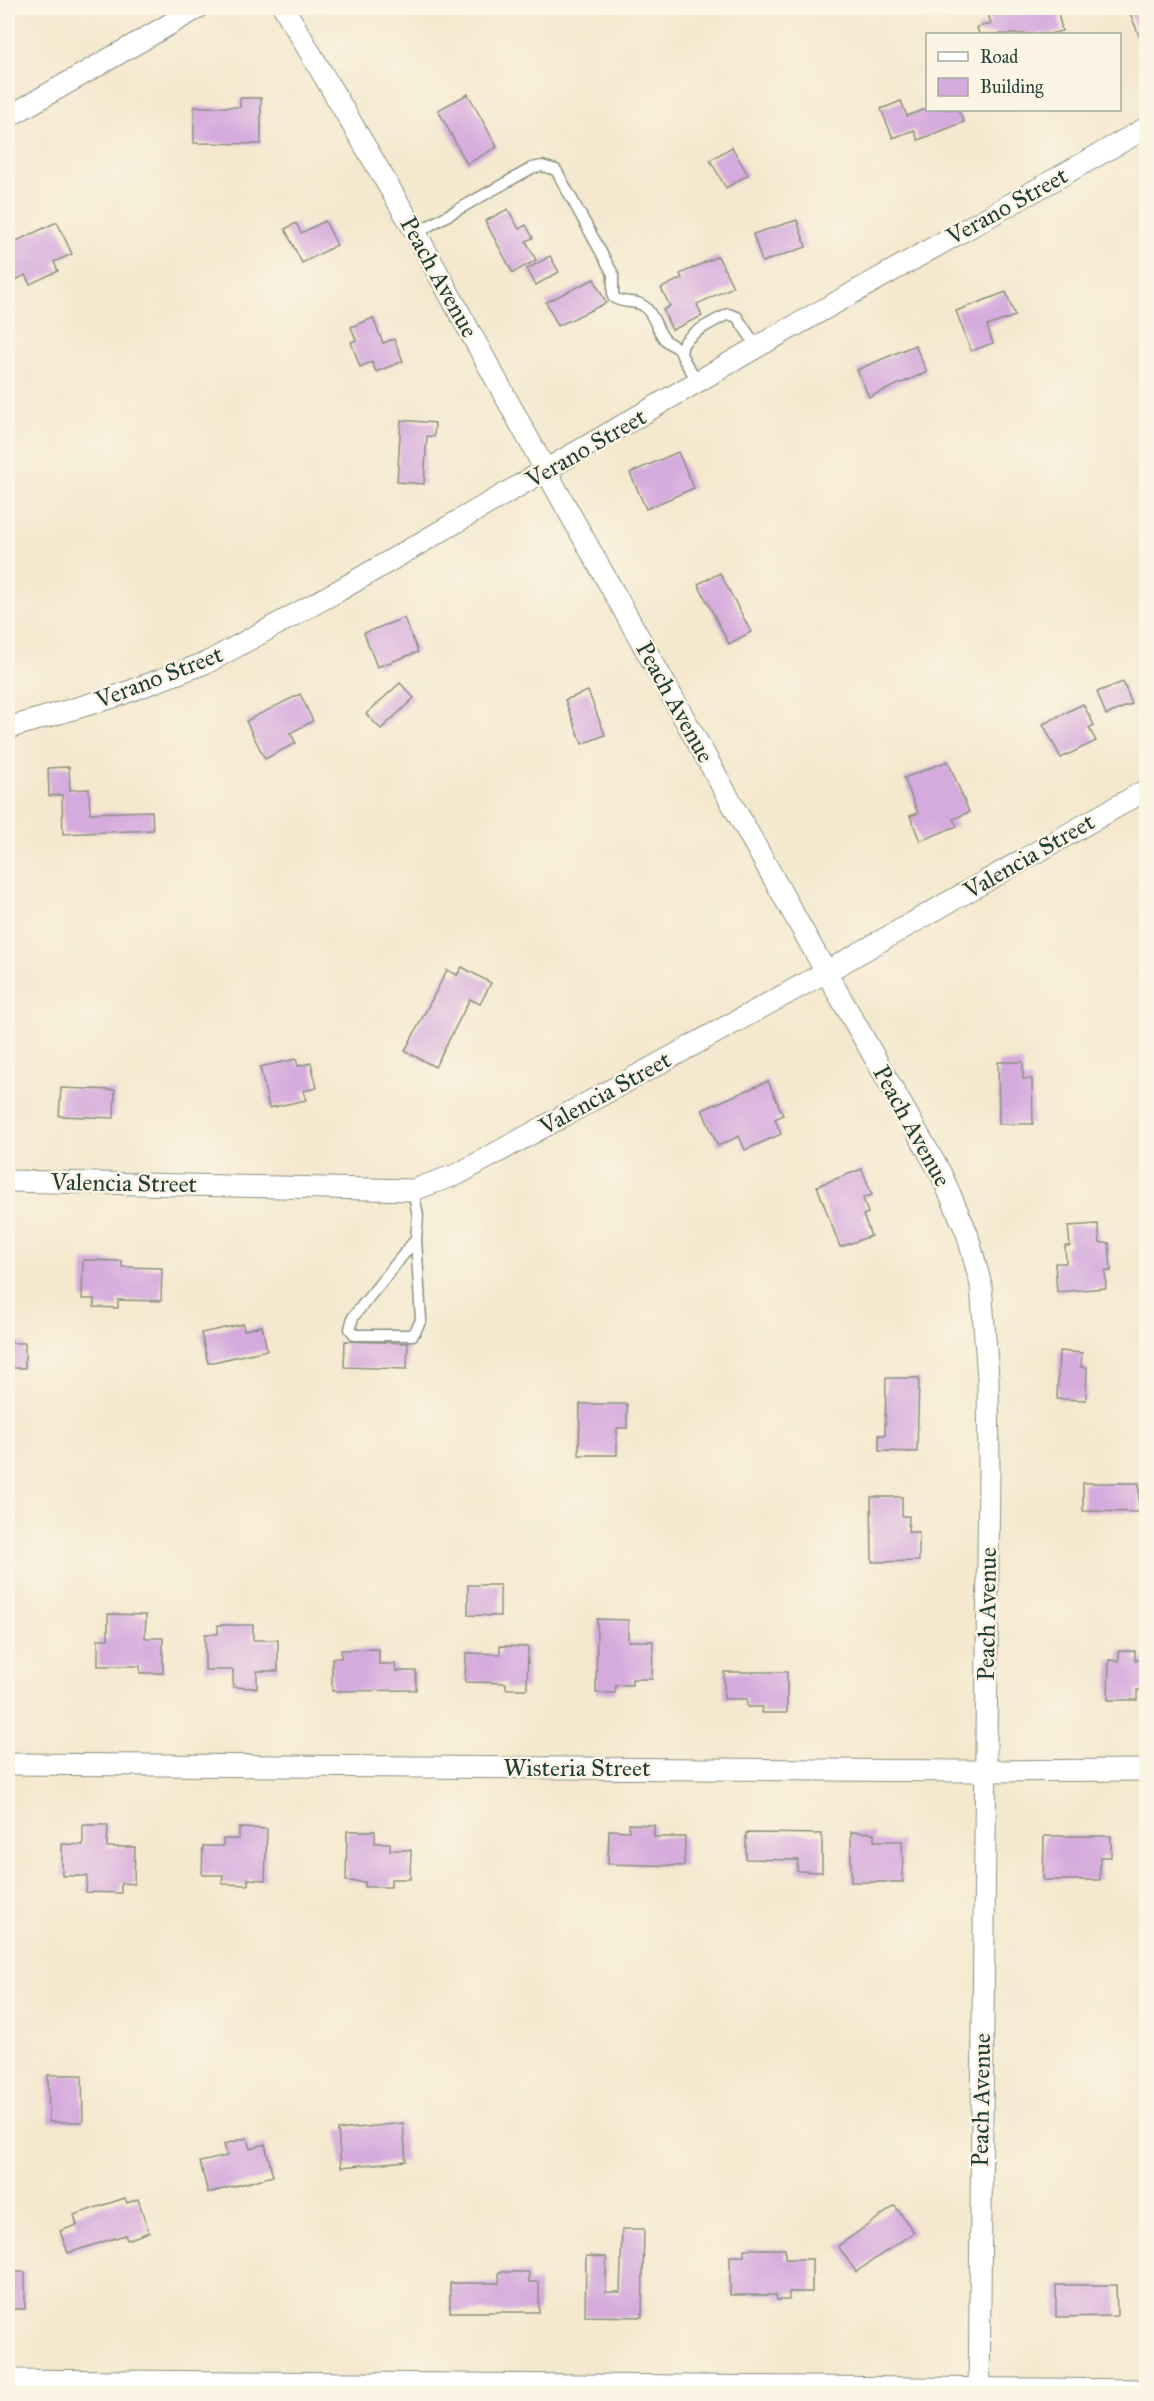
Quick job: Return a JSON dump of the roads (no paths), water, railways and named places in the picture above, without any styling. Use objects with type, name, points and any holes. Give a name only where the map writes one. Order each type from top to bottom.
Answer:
[{"type":"street","points":[[8,117],[198,8]]},
{"type":"street","name":"Peach Avenue","points":[[284,8],[416,233],[826,972],[942,1174],[967,1233],[981,1285],[988,1378],[989,1471],[979,2393]]},
{"type":"street","name":"Verano Street","points":[[8,728],[114,698],[208,662],[338,591],[757,347],[1146,128]]},
{"type":"street","name":"Valencia Street","points":[[8,1181],[413,1190],[458,1174],[826,972],[1146,790]]},
{"type":"street","name":"Wisteria Street","points":[[8,1764],[985,1771],[1146,1770]]},
{"type":"street","points":[[8,2383],[290,2389],[1146,2393]]},
{"type":"lane","points":[[416,233],[532,168],[542,166],[556,170],[613,273],[613,297],[620,302],[638,303],[645,307],[668,344],[682,349]]},
{"type":"lane","points":[[699,382],[681,354],[689,336],[728,314],[737,316],[757,347]]},
{"type":"lane","points":[[413,1190],[418,1216],[416,1239],[421,1320],[413,1335],[355,1335],[350,1329],[353,1317],[416,1239]]}]
